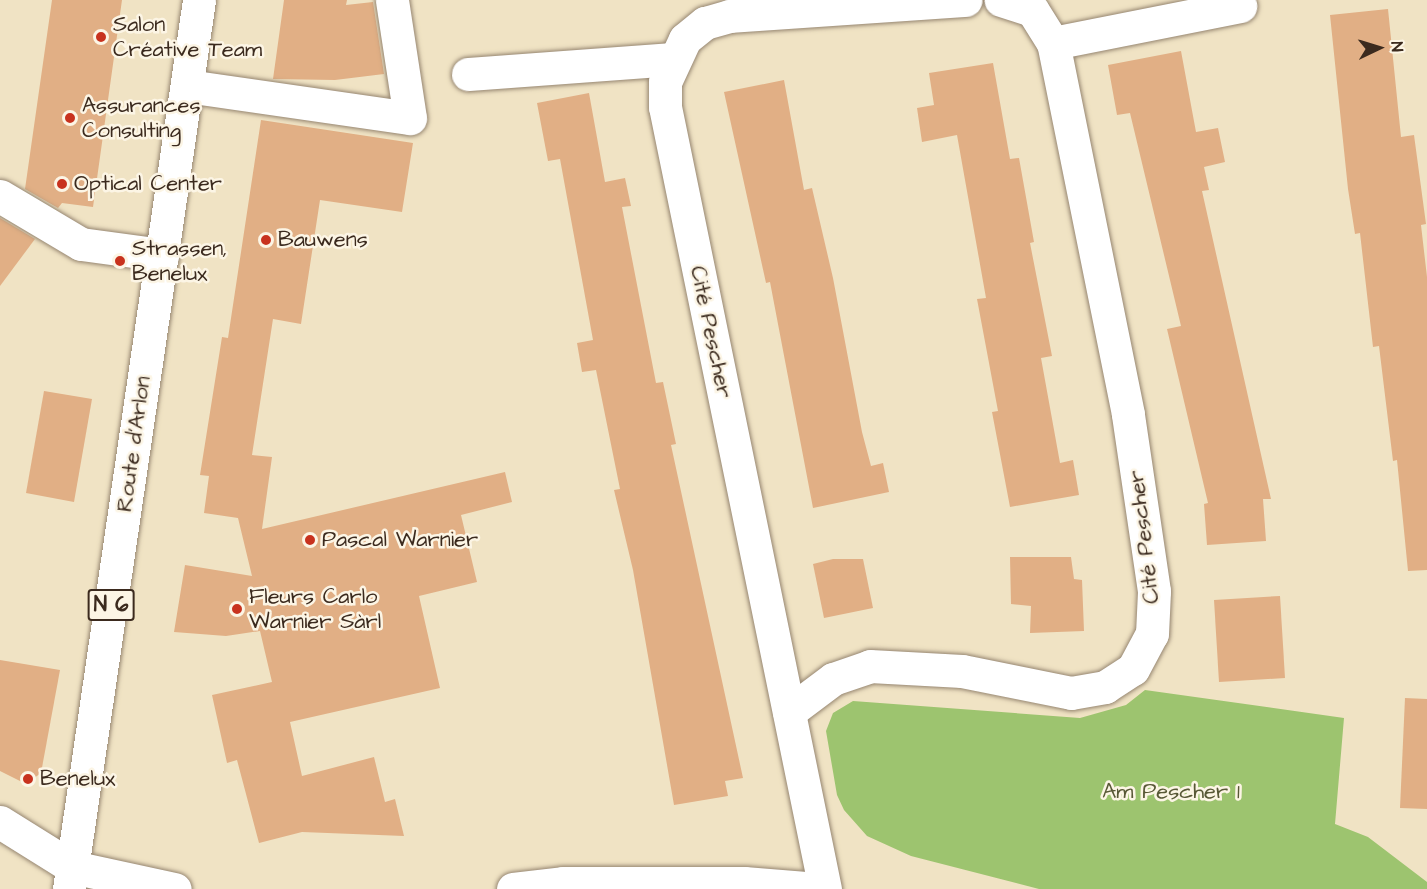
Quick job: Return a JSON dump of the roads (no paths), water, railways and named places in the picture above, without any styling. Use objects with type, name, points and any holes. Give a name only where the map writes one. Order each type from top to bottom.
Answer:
[{"type":"street","name":"Route d'Arlon","points":[[71,878],[200,0]]},
{"type":"street","points":[[187,86],[410,118],[392,0]]},
{"type":"street","name":"Cité Pescher","points":[[825,889],[665,107],[664,82],[673,59],[692,34],[705,23],[730,15],[965,0]]},
{"type":"street","name":"Cité Pescher","points":[[789,712],[833,680],[870,666],[962,670],[1071,693],[1105,687],[1133,669],[1152,634],[1154,591],[1128,414],[1053,43],[1032,9],[1001,0]]},
{"type":"street","points":[[1053,43],[1240,6]]},
{"type":"street","points":[[468,74],[673,59]]},
{"type":"street","points":[[0,196],[81,244],[162,255]]},
{"type":"street","points":[[0,822],[71,878],[175,889]]},
{"type":"street","points":[[513,889],[563,883],[744,883],[818,889]]},
{"type":"place","name":"Salon Créative Team","points":[[101,37]]},
{"type":"place","name":"Assurances Consulting","points":[[70,118]]},
{"type":"place","name":"Optical Center","points":[[62,184]]},
{"type":"place","name":"Bauwens","points":[[266,240]]},
{"type":"place","name":"Strassen, Benelux","points":[[120,261]]},
{"type":"place","name":"Pascal Warnier","points":[[310,540]]},
{"type":"place","name":"Fleurs Carlo Warnier Sàrl","points":[[237,609]]},
{"type":"place","name":"Benelux","points":[[28,779]]},
{"type":"park label","name":"Am Pescher 1","points":[[1171,792]]}]
